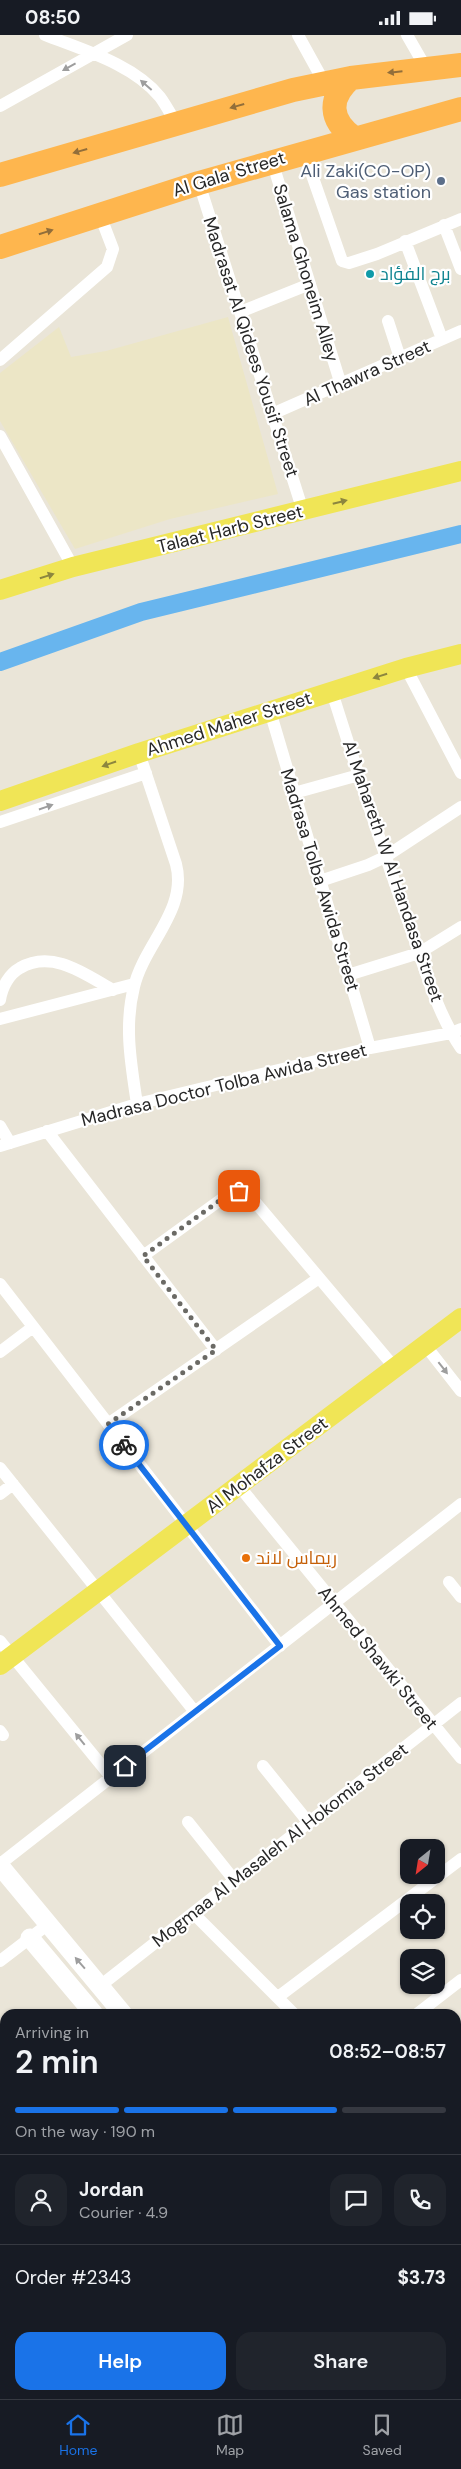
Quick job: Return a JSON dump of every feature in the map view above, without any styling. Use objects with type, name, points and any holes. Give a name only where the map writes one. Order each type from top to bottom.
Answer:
[{"type":"highway","points":[[0,175],[293,90],[351,78],[461,65]]},
{"type":"highway","points":[[351,78],[342,86],[336,97],[334,109],[337,120],[344,131],[354,138]]},
{"type":"highway","points":[[293,90],[304,95],[321,111],[326,134],[314,149]]},
{"type":"highway","name":"Al Gala' Street","points":[[0,247],[272,161],[461,109]]},
{"type":"main road","name":"Talaat Harb Street","points":[[0,590],[74,567],[461,471]]},
{"type":"main road","name":"Ahmed Maher Street","points":[[0,801],[139,753],[270,711],[406,668],[461,654]]},
{"type":"main road","name":"Al Mohafza Street","points":[[4,1654],[99,1592],[461,1318]]},
{"type":"street","points":[[44,35],[117,65],[139,79],[159,96],[176,123]]},
{"type":"street","points":[[2,103],[127,35]]},
{"type":"street","points":[[298,35],[325,84]]},
{"type":"street","points":[[407,35],[426,68]]},
{"type":"street","points":[[314,149],[342,261],[348,263],[356,262],[461,219]]},
{"type":"street","name":"Salama Ghoneim Alley","points":[[272,161],[341,385]]},
{"type":"street","name":"Madrasat Al Qidees Yousif Street","points":[[199,183],[303,511]]},
{"type":"street","points":[[0,360],[107,267],[113,249],[100,215]]},
{"type":"street","points":[[444,225],[461,269]]},
{"type":"street","points":[[405,241],[442,339]]},
{"type":"street","points":[[240,312],[310,284]]},
{"type":"street","points":[[388,321],[400,358]]},
{"type":"street","name":"Al Thawra Street","points":[[272,414],[461,331]]},
{"type":"street","points":[[0,436],[74,567]]},
{"type":"street","points":[[406,668],[461,773]]},
{"type":"street","name":"Al Mahareth W Al Handasa Street","points":[[332,692],[385,857],[419,953],[456,1031],[461,1048]]},
{"type":"street","name":"Madrasa Tolba Awida Street","points":[[270,711],[370,1048]]},
{"type":"street","points":[[137,1104],[128,1035],[134,984],[143,959],[176,903],[179,883],[176,864],[139,753]]},
{"type":"street","points":[[0,822],[146,773]]},
{"type":"street","points":[[294,793],[359,775]]},
{"type":"street","points":[[320,881],[368,865],[385,857],[461,807]]},
{"type":"street","points":[[348,975],[419,953],[461,927]]},
{"type":"street","points":[[0,1000],[6,982],[15,971],[28,963],[43,960],[58,962],[72,968],[113,990]]},
{"type":"street","points":[[0,1019],[134,984]]},
{"type":"street","name":"Madrasa Doctor Tolba Awida Street","points":[[5,1144],[137,1104],[370,1048],[456,1031]]},
{"type":"street","points":[[0,1126],[5,1144]]},
{"type":"street","points":[[47,1131],[216,1350]]},
{"type":"street","points":[[143,1256],[230,1193],[239,1191],[251,1197],[395,1368]]},
{"type":"street","points":[[108,1424],[319,1278]]},
{"type":"street","points":[[0,1285],[280,1646]]},
{"type":"street","points":[[0,1353],[33,1327]]},
{"type":"street","points":[[425,1345],[461,1391]]},
{"type":"street","points":[[0,1468],[195,1711]]},
{"type":"street","points":[[0,1494],[13,1484]]},
{"type":"street","name":"Ahmed Shawki Street","points":[[238,1486],[461,1758]]},
{"type":"street","points":[[119,2009],[47,1925],[0,1865],[461,1504]]},
{"type":"street","points":[[449,1582],[461,1597]]},
{"type":"street","points":[[4,1654],[111,1777]]},
{"type":"street","name":"Mogmaa Al Masaleh Al Hokomia Street","points":[[100,1986],[461,1703]]},
{"type":"street","points":[[263,1765],[309,1823]]},
{"type":"street","points":[[188,1823],[235,1881]]},
{"type":"street","points":[[278,1997],[461,1859]]},
{"type":"street","points":[[193,1913],[289,2009]]},
{"type":"street","points":[[0,1961],[47,1925]]},
{"type":"street","points":[[30,1938],[90,2009]]},
{"type":"street","points":[[423,2009],[461,1980]]},
{"type":"shaded area","points":[[228,317],[278,494],[170,519],[75,549],[0,421],[0,373],[59,327],[71,357],[106,351]]},
{"type":"waterway","points":[[0,662],[141,612],[461,534]]},
{"type":"way so far","points":[[124,1445],[108,1424],[216,1350],[143,1256],[230,1193],[239,1191]]},
{"type":"place","name":"Ali Zaki(CO-OP) Gas station","points":[[441,181]]},
{"type":"place","name":"برج الفؤاد","points":[[370,274]]},
{"type":"place","name":"ريماس لاند","points":[[246,1558]]},
{"type":"route","points":[[124,1445],[280,1646],[125,1766]]}]
